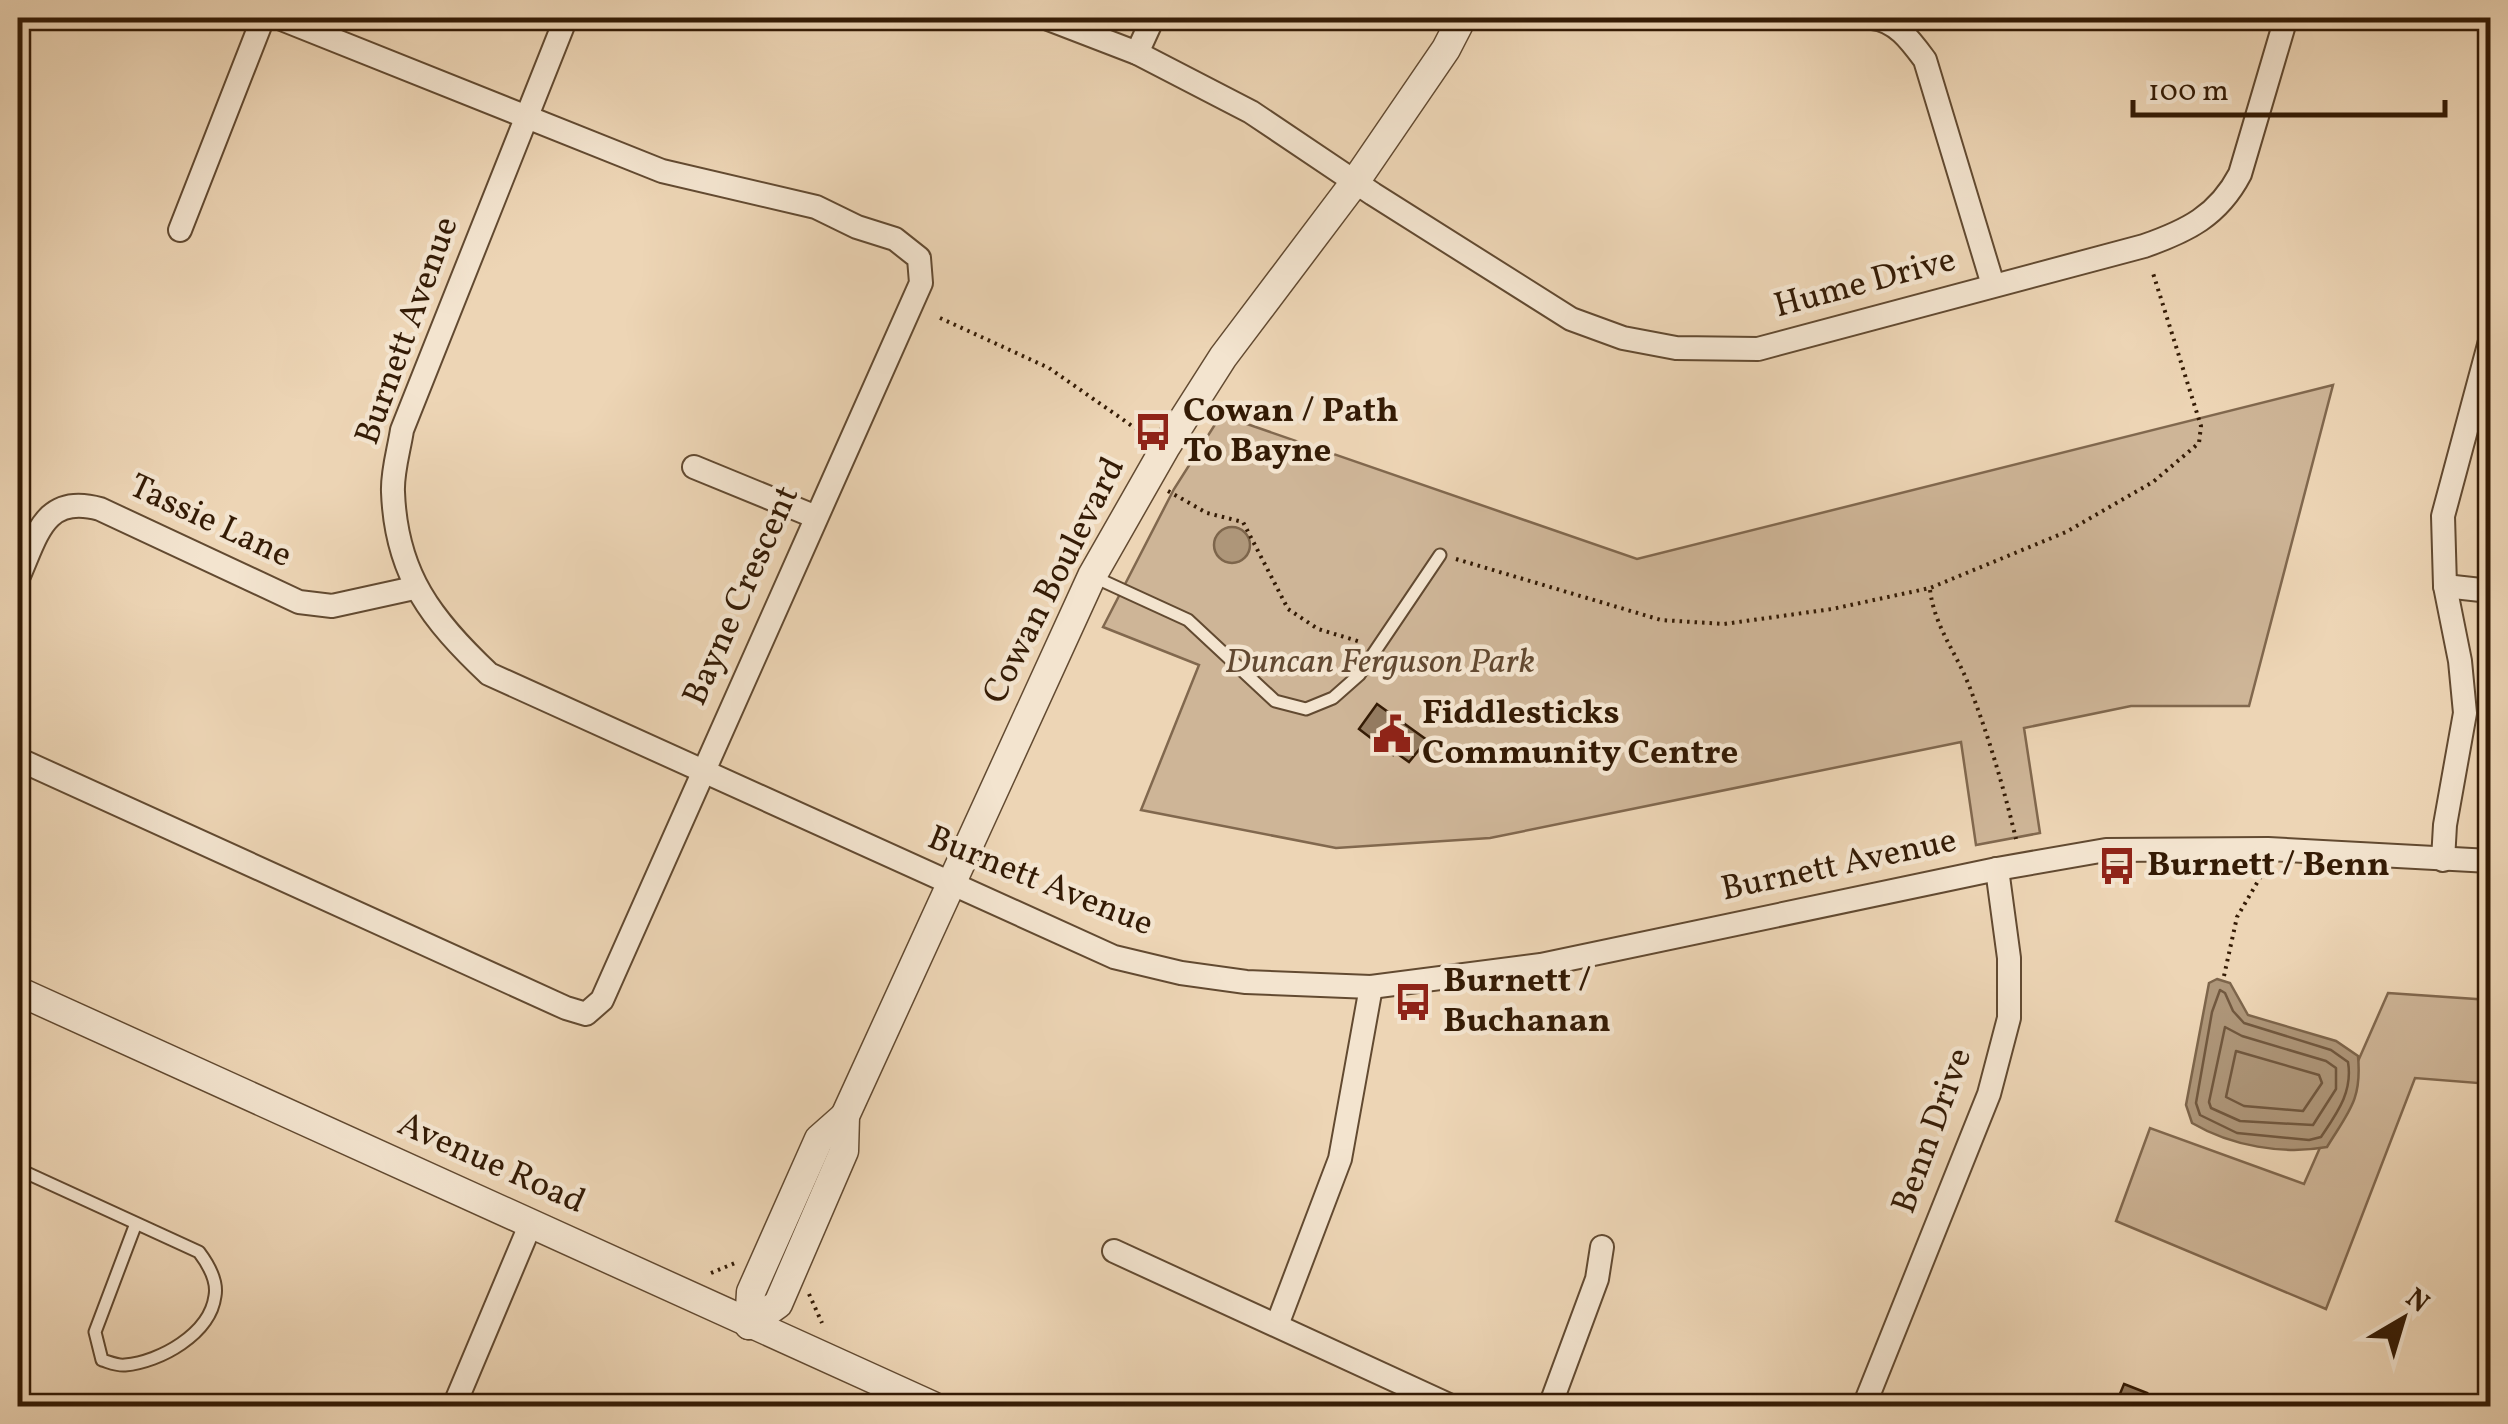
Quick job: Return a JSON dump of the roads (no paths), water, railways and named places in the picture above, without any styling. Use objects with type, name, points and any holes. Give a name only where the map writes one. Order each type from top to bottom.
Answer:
[{"type":"street","points":[[180,230],[263,18]]},
{"type":"street","name":"Bayne Crescent","points":[[18,759],[586,1014],[602,1000],[921,284],[919,258],[896,239],[857,227],[816,207],[662,172],[279,18]]},
{"type":"street","name":"Burnett Avenue","points":[[566,18],[402,430],[392,489],[398,537],[414,588],[454,641],[489,674],[1114,958],[1246,982],[1372,987],[1541,965],[1997,868],[2106,850],[2276,850],[2490,861]]},
{"type":"street","name":"Hume Drive","points":[[1046,18],[1137,53],[1250,112],[1571,319],[1622,338],[1676,348],[1758,349],[2144,246],[2185,231],[2212,213],[2240,174],[2286,18]]},
{"type":"street","points":[[1137,53],[1153,18]]},
{"type":"street","name":"Cowan Boulevard","points":[[749,1325],[778,1304],[844,1151],[845,1116],[1092,576],[1165,448],[1223,357],[1355,182],[1446,49],[1462,18]]},
{"type":"street","points":[[1872,18],[1880,18],[1907,35],[1925,60],[1992,285]]},
{"type":"street","points":[[2444,860],[2445,825],[2465,713],[2460,661],[2445,586],[2443,516],[2490,341]]},
{"type":"street","points":[[694,467],[816,517]]},
{"type":"street","name":"Tassie Lane","points":[[18,578],[40,530],[54,510],[80,503],[100,508],[299,602],[332,606],[414,588]]},
{"type":"street","points":[[2445,586],[2490,592]]},
{"type":"street","name":"Benn Drive","points":[[1864,1406],[1989,1094],[2010,1018],[2009,958],[1997,868]]},
{"type":"street","points":[[1277,1325],[1340,1159],[1372,987]]},
{"type":"street","name":"Avenue Road","points":[[18,991],[933,1406]]},
{"type":"street","points":[[454,1406],[531,1222]]},
{"type":"street","points":[[1550,1406],[1597,1279],[1602,1246]]},
{"type":"street","points":[[1114,1251],[1452,1406]]},
{"type":"lane","points":[[1092,576],[1188,620],[1275,701],[1306,709],[1334,698],[1359,675],[1440,555]]},
{"type":"lane","points":[[18,1170],[199,1252],[211,1268],[216,1295],[204,1324],[170,1352],[124,1366],[102,1360],[95,1332],[135,1226]]},
{"type":"water","points":[[1232,527],[1244,533],[1250,545],[1244,557],[1232,563],[1220,557],[1214,545],[1220,533]]},
{"type":"water","points":[[2217,979],[2230,983],[2248,1015],[2336,1041],[2358,1056],[2356,1095],[2327,1147],[2258,1147],[2223,1138],[2192,1123],[2186,1105],[2209,983]]},
{"type":"place","name":"Cowan / Path To Bayne","points":[[1153,432]]},
{"type":"place","name":"Fiddlesticks Community Centre","points":[[1392,734]]},
{"type":"place","name":"Burnett / Benn","points":[[2117,866]]},
{"type":"place","name":"Burnett / Buchanan","points":[[1413,1002]]},
{"type":"park label","name":"Duncan Ferguson Park","points":[[1380,663]]}]
